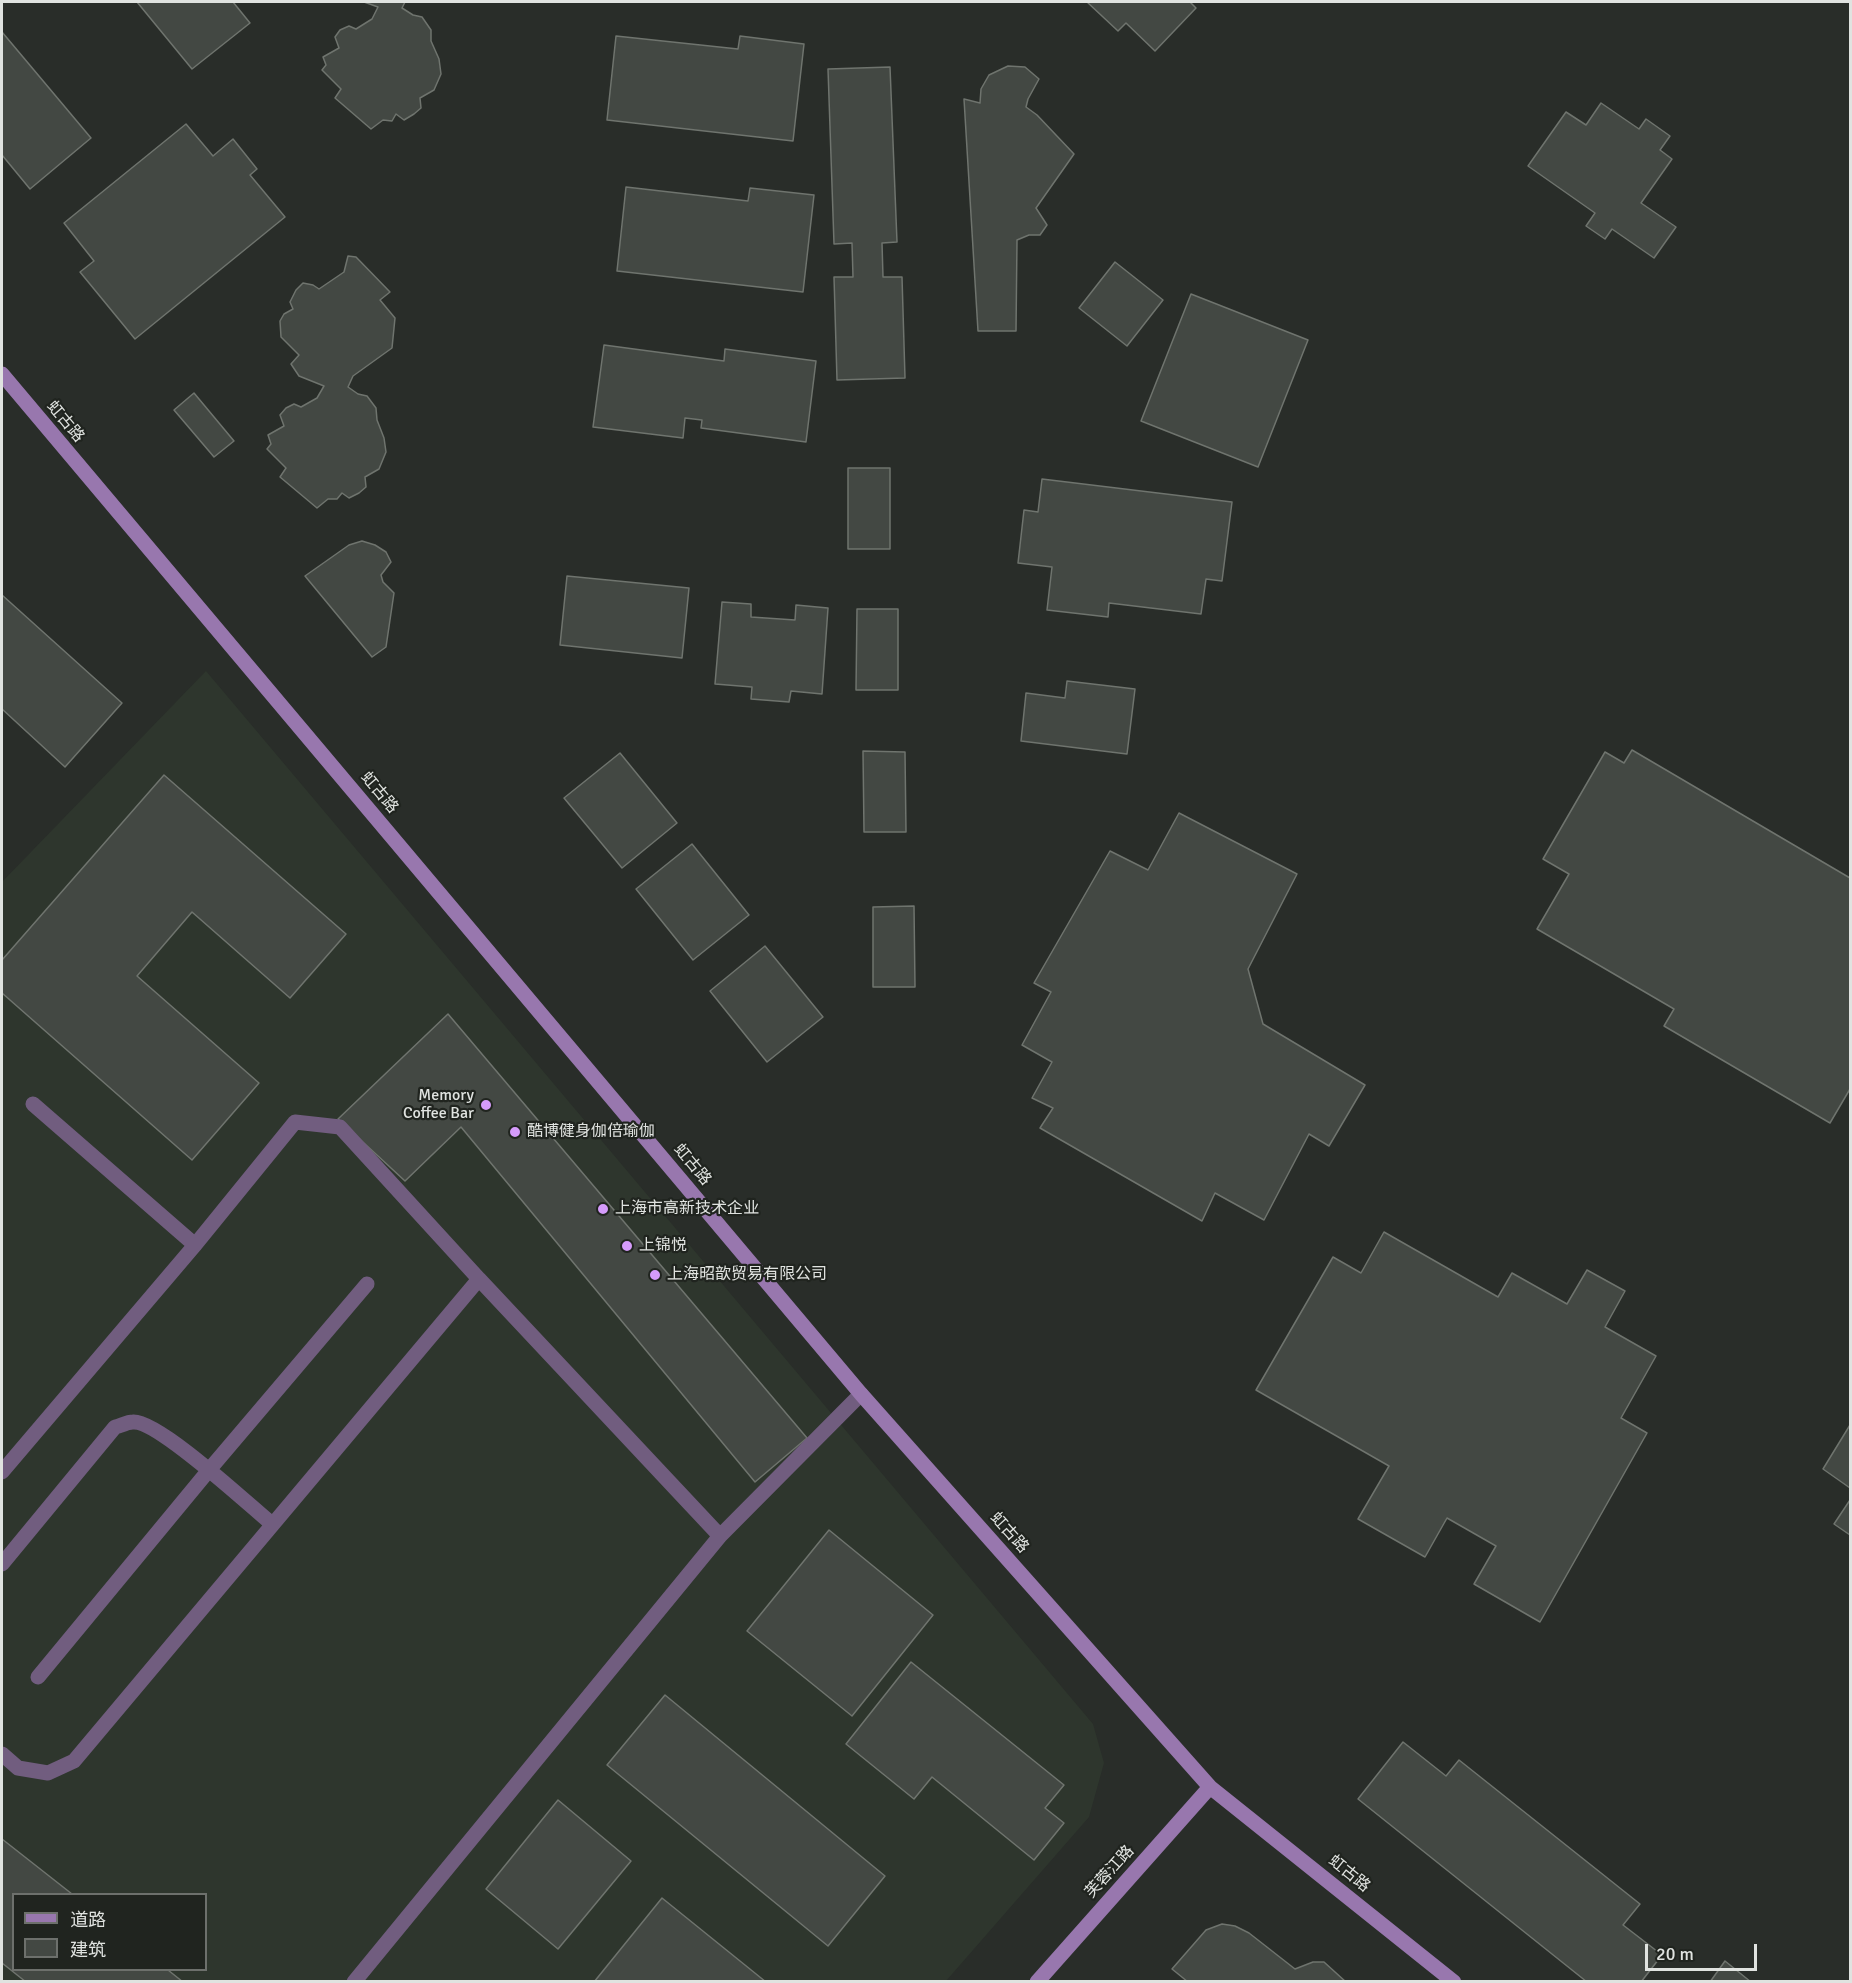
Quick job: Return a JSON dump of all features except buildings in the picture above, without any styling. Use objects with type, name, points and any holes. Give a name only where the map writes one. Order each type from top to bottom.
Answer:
[{"type":"street","name":"虹古路","points":[[2,374],[861,1394],[1210,1786],[1454,1982]]},
{"type":"street","name":"芙蓉江路","points":[[1037,1982],[1210,1786]]},
{"type":"lane","points":[[33,1104],[195,1245]]},
{"type":"lane","points":[[2,1472],[195,1245],[295,1122],[340,1127],[720,1536]]},
{"type":"lane","points":[[2,1754],[18,1768],[48,1773],[74,1761],[479,1279]]},
{"type":"lane","points":[[38,1677],[208,1470],[367,1284]]},
{"type":"lane","points":[[354,1982],[720,1536],[861,1394]]},
{"type":"lane","points":[[2,1564],[115,1427],[134,1421],[158,1431],[272,1524]]},
{"type":"shaded area","points":[[206,671],[1093,1724],[1104,1763],[1089,1817],[946,1981],[2,1981],[2,882]]},
{"type":"place","name":"Memory Coffee Bar","points":[[486,1105]]},
{"type":"place","name":"酷博健身伽倍瑜伽","points":[[515,1132]]},
{"type":"place","name":"上海市高新技术企业","points":[[603,1209]]},
{"type":"place","name":"上锦悦","points":[[627,1246]]},
{"type":"place","name":"上海昭歆贸易有限公司","points":[[655,1275]]}]
